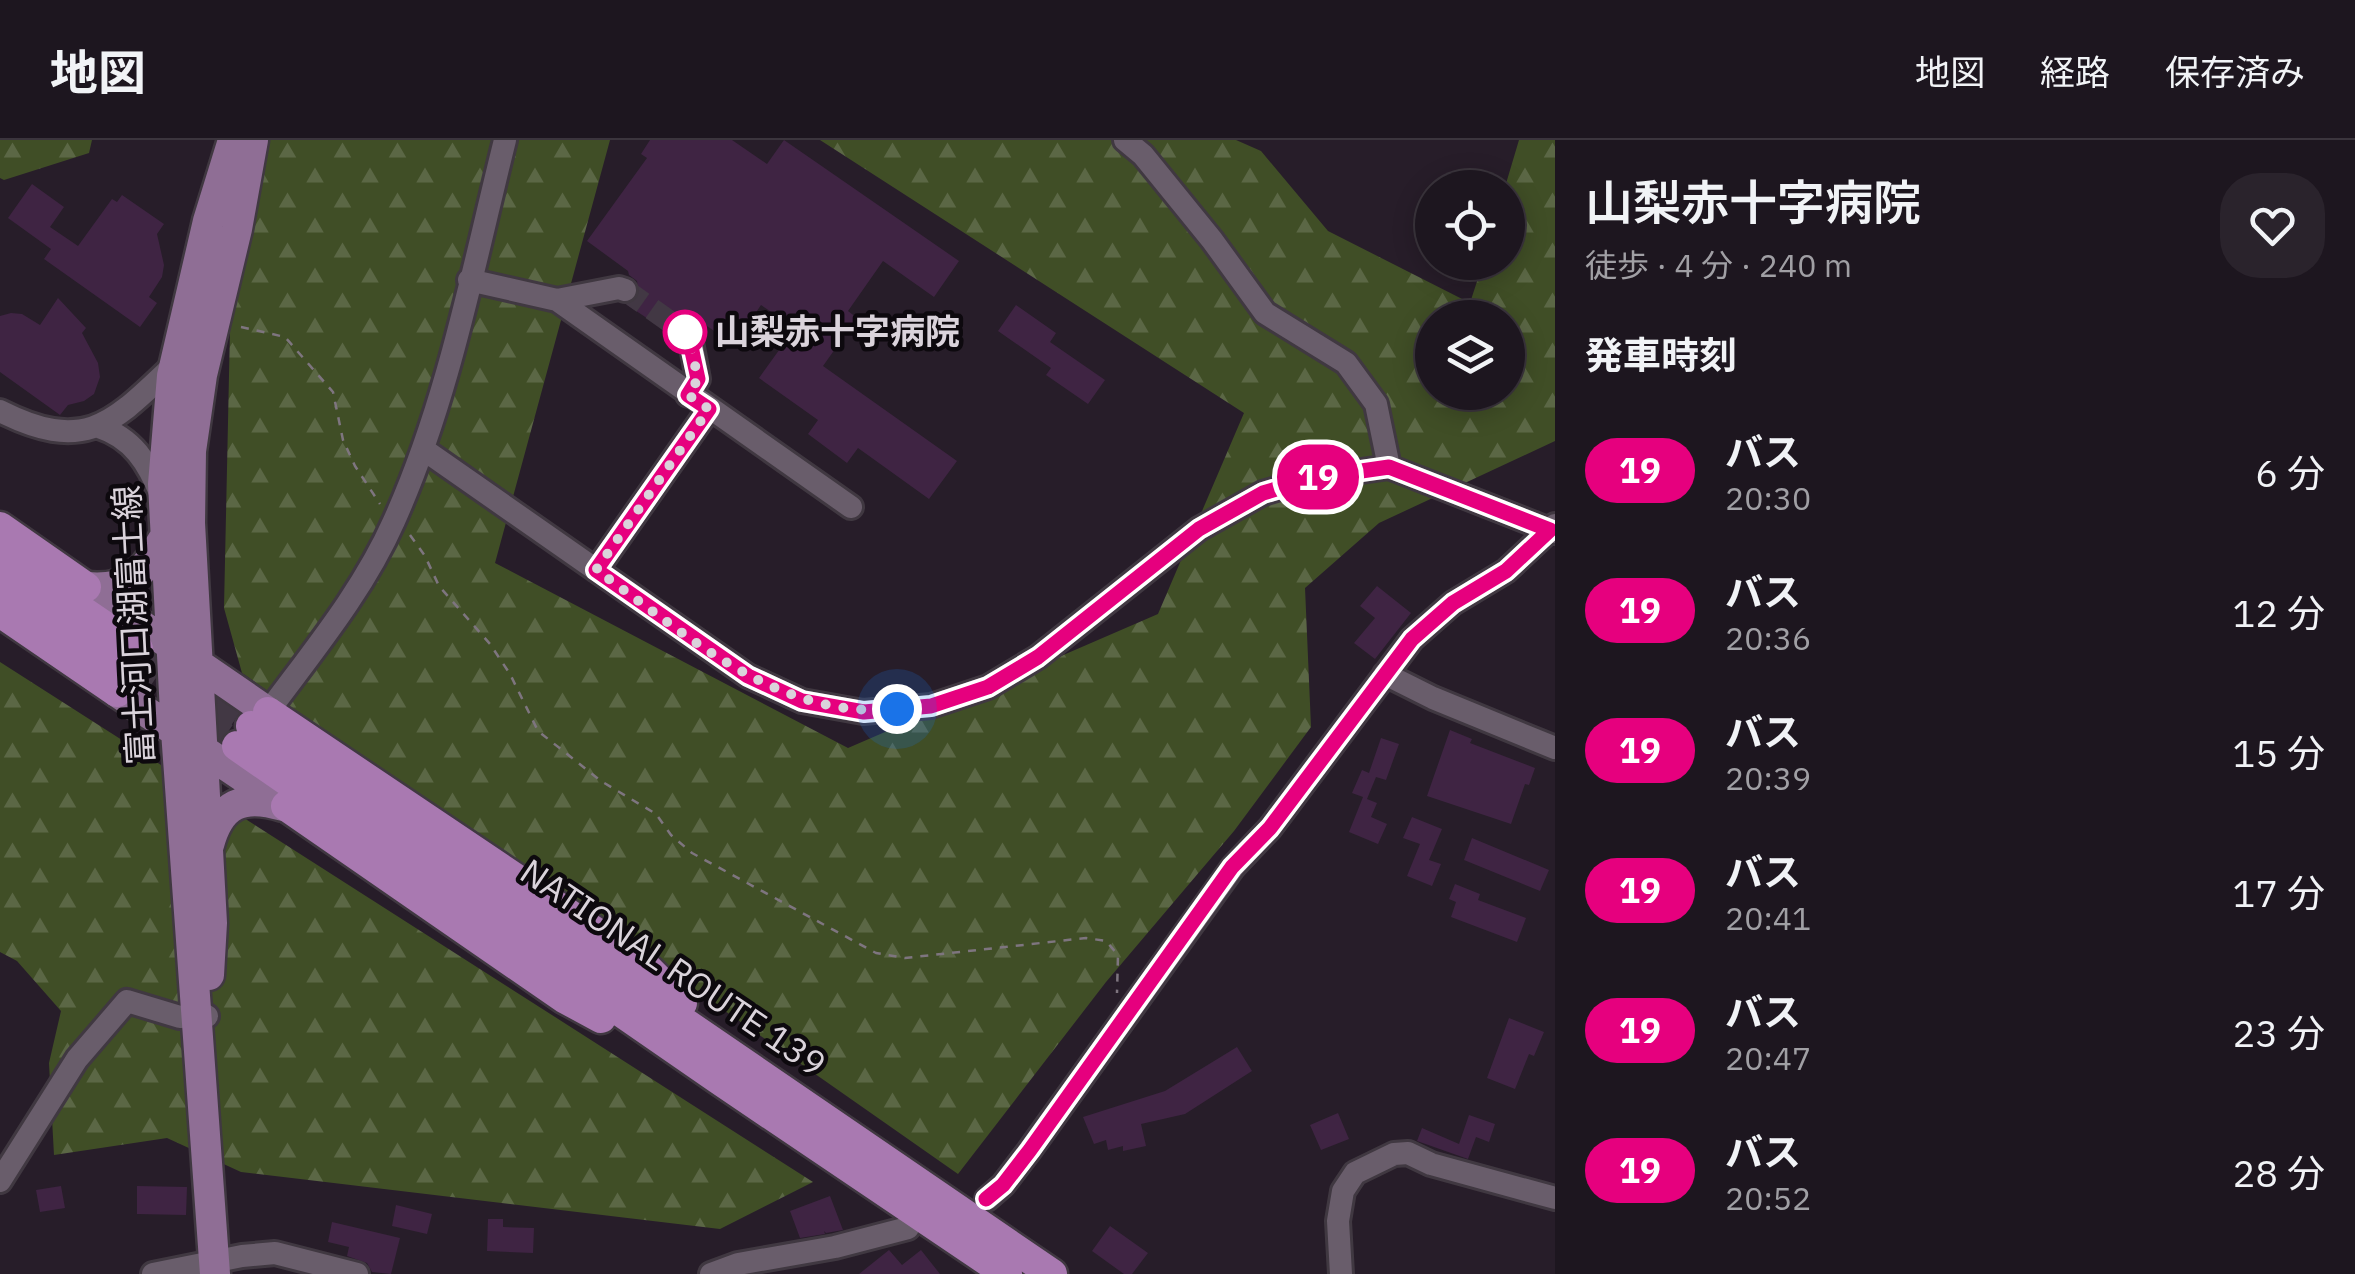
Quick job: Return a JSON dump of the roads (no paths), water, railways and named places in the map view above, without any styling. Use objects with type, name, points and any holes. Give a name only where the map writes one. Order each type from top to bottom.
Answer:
[{"type":"highway","points":[[0,527],[86,587]]},
{"type":"highway","points":[[0,555],[126,670]]},
{"type":"highway","points":[[0,586],[126,670]]},
{"type":"highway","points":[[0,612],[126,670]]},
{"type":"highway","name":"NATIONAL ROUTE 139","points":[[252,728],[1008,1274]]},
{"type":"highway","points":[[252,728],[643,964],[727,1068]]},
{"type":"highway","points":[[286,806],[564,998],[727,1068]]},
{"type":"highway","name":"NATIONAL ROUTE 139","points":[[727,1068],[1052,1274]]},
{"type":"main road","name":"富士河口湖富士線","points":[[214,1268],[203,1113],[202,1016],[176,732],[163,498],[166,430],[175,364],[208,221],[233,140]]},
{"type":"main road","name":"富士河口湖富士線","points":[[202,1016],[212,922],[190,484],[195,415],[237,230],[252,140]]},
{"type":"main road","points":[[86,587],[122,586],[148,563],[164,538]]},
{"type":"main road","points":[[86,587],[200,666],[252,728]]},
{"type":"main road","points":[[126,670],[148,692],[200,666]]},
{"type":"main road","points":[[126,670],[176,732],[286,806]]},
{"type":"main road","points":[[176,732],[185,719],[201,708],[224,702],[240,702],[252,728]]},
{"type":"main road","points":[[203,749],[227,718],[240,711],[252,728]]},
{"type":"main road","points":[[209,846],[214,826],[232,806],[264,800],[286,806]]},
{"type":"street","points":[[252,728],[344,608],[393,523],[424,448],[504,140]]},
{"type":"street","points":[[1124,140],[1143,154],[1265,312],[1346,363],[1376,404],[1389,467]]},
{"type":"street","points":[[470,280],[556,300],[851,508]]},
{"type":"street","points":[[556,300],[625,290]]},
{"type":"street","points":[[99,428],[175,364],[215,321]]},
{"type":"street","points":[[680,329],[690,342],[698,379],[688,395]]},
{"type":"street","points":[[120,412],[182,333]]},
{"type":"street","points":[[596,570],[709,409]]},
{"type":"street","points":[[0,411],[46,428],[99,428],[122,436],[139,452],[163,498]]},
{"type":"street","points":[[424,448],[748,676],[802,701],[864,712],[931,706],[988,687],[1038,657],[1199,529],[1263,493],[1313,478],[1389,467],[1553,529],[1506,571],[1453,603],[1412,639],[1270,828],[1232,867],[1030,1150],[1003,1185],[986,1199]]},
{"type":"street","points":[[1384,674],[1555,748]]},
{"type":"street","points":[[0,1181],[77,1059],[127,1001],[180,1017],[202,1016]]},
{"type":"street","points":[[1341,1274],[1338,1221],[1343,1191],[1356,1173],[1394,1154],[1408,1153],[1431,1164],[1555,1198]]},
{"type":"street","points":[[710,1274],[738,1264],[835,1247],[908,1228]]},
{"type":"street","points":[[153,1274],[214,1268],[275,1253],[357,1274]]},
{"type":"tunnel","points":[[625,290],[680,329]]},
{"type":"tunnel","points":[[138,649],[251,726]]},
{"type":"tunnel","points":[[125,670],[237,746]]},
{"type":"place","name":"山梨赤十字病院","points":[[685,332]]}]
